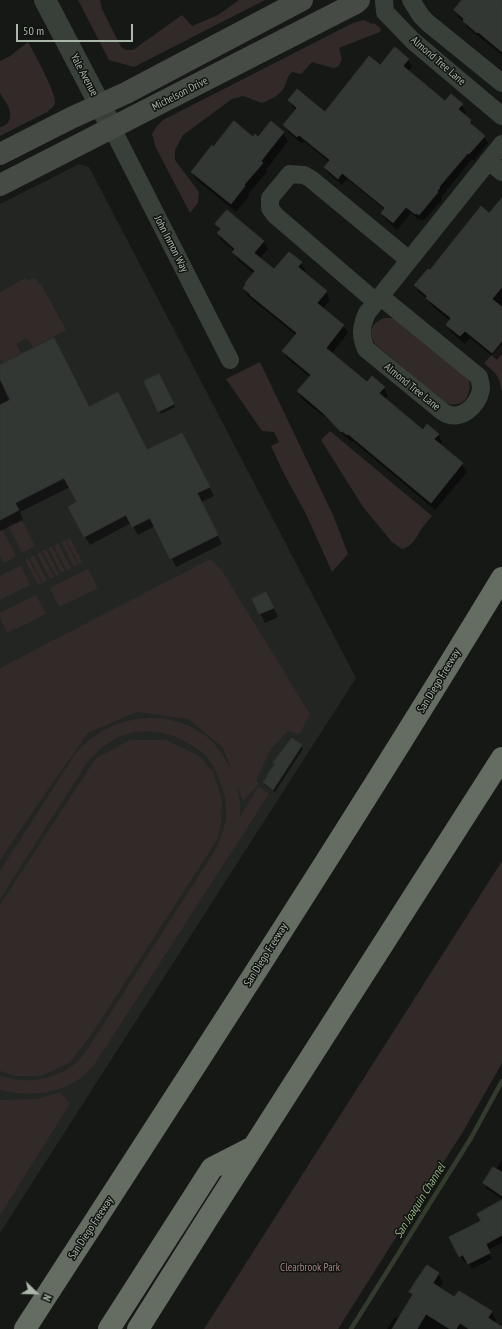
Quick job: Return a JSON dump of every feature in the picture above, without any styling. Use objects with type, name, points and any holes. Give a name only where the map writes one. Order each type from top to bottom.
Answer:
[{"type":"highway","name":"San Diego Freeway","points":[[25,1329],[216,1034],[424,707],[502,578]]},
{"type":"highway","points":[[138,1329],[502,758]]},
{"type":"highway","points":[[109,1329],[212,1168],[254,1146]]},
{"type":"main road","points":[[0,154],[71,118],[133,90],[302,0]]},
{"type":"main road","name":"Michelson Drive","points":[[0,185],[356,3],[359,0]]},
{"type":"street","name":"Yale Avenue","points":[[45,0],[112,128]]},
{"type":"street","name":"Almond Tree Lane","points":[[384,0],[385,12],[413,41],[502,116]]},
{"type":"street","name":"Almond Tree Lane","points":[[411,0],[421,16],[428,23],[502,83]]},
{"type":"street","name":"John Inmon Way","points":[[112,128],[230,360]]},
{"type":"street","name":"Almond Tree Lane","points":[[409,260],[311,179],[304,175],[290,174],[270,198],[270,208],[275,215],[378,299],[479,377],[481,389],[477,400],[466,413],[457,416],[449,416],[366,349],[361,338],[363,322],[367,313],[378,299],[409,260],[488,161],[502,144]]},
{"type":"street","points":[[488,161],[502,172]]},
{"type":"shaded area","points":[[79,164],[89,167],[356,678],[0,1233],[0,204]]},
{"type":"green space","points":[[78,0],[100,0],[102,9],[121,47],[126,50],[133,50],[182,15],[192,26],[218,15],[239,0],[265,0],[134,67],[109,60]]},
{"type":"green space","points":[[364,20],[372,24],[374,23],[381,29],[380,32],[339,48],[342,59],[338,67],[333,68],[312,62],[301,74],[292,72],[288,77],[285,87],[273,98],[262,103],[243,96],[232,99],[183,135],[175,150],[175,160],[199,192],[198,203],[190,213],[156,148],[152,134],[156,127],[163,120],[353,23]]},
{"type":"green space","points":[[28,42],[52,90],[55,103],[47,112],[0,136],[0,127],[4,126],[8,122],[10,119],[10,113],[8,106],[0,92],[0,61],[10,56]]},
{"type":"green space","points":[[26,278],[28,281],[33,278],[36,279],[39,285],[41,284],[66,330],[33,347],[27,338],[16,344],[21,353],[4,362],[0,360],[0,292]]},
{"type":"green space","points":[[384,318],[392,318],[397,320],[461,372],[470,385],[468,395],[464,401],[458,404],[445,403],[375,344],[371,332],[372,328],[376,322]]},
{"type":"green space","points":[[502,344],[501,390],[498,377],[484,363]]},
{"type":"green space","points":[[260,362],[333,515],[348,554],[332,572],[306,514],[283,472],[271,446],[279,442],[274,432],[262,431],[226,379]]},
{"type":"green space","points":[[330,431],[432,516],[413,542],[408,546],[402,549],[392,542],[363,507],[321,440]]},
{"type":"green space","points":[[21,519],[35,546],[22,553],[8,525]]},
{"type":"green space","points":[[2,529],[16,556],[4,563],[0,556],[0,530]]},
{"type":"green space","points":[[70,538],[83,563],[79,564],[66,540]]},
{"type":"green space","points":[[65,540],[78,565],[74,567],[61,542]]},
{"type":"green space","points":[[58,543],[71,568],[67,571],[54,546]]},
{"type":"green space","points":[[52,546],[65,571],[61,573],[48,548]]},
{"type":"green space","points":[[46,549],[59,574],[56,576],[42,551]]},
{"type":"green space","points":[[41,552],[54,577],[50,579],[37,554]]},
{"type":"green space","points":[[34,555],[47,580],[43,583],[30,558]]},
{"type":"green space","points":[[28,558],[42,583],[38,585],[25,560]]},
{"type":"green space","points":[[210,559],[221,569],[310,714],[299,735],[288,731],[271,749],[256,780],[259,784],[243,801],[237,786],[240,802],[240,817],[259,786],[269,794],[93,1066],[75,1082],[55,1091],[33,1094],[0,1090],[0,1076],[20,1080],[40,1079],[60,1073],[78,1061],[87,1050],[214,852],[224,825],[226,806],[224,792],[216,771],[205,755],[186,742],[165,733],[142,731],[130,733],[109,742],[88,762],[0,899],[0,871],[75,754],[88,741],[114,725],[143,718],[158,718],[172,720],[186,725],[203,734],[216,746],[231,768],[223,748],[189,719],[137,712],[88,733],[0,860],[0,668]]},
{"type":"green space","points":[[21,565],[30,585],[0,600],[0,576]]},
{"type":"green space","points":[[88,569],[98,588],[59,607],[50,588]]},
{"type":"green space","points":[[36,595],[46,614],[7,633],[0,618],[0,613]]},
{"type":"green space","points":[[130,740],[166,740],[198,755],[213,772],[222,800],[221,824],[217,840],[89,1038],[69,1063],[41,1076],[16,1076],[0,1071],[0,905],[96,758]]},
{"type":"green space","name":"Clearbrook Park","points":[[502,861],[502,1063],[464,1130],[338,1329],[204,1329]]},
{"type":"green space","points":[[61,1092],[70,1104],[0,1215],[0,1100],[37,1099]]},
{"type":"building","points":[[462,0],[502,0],[502,52],[463,21],[464,19],[454,10]]},
{"type":"building","points":[[395,47],[409,59],[403,66],[445,101],[451,94],[463,104],[458,109],[471,120],[470,123],[485,136],[469,154],[468,153],[439,187],[438,192],[419,215],[416,213],[415,214],[406,207],[393,223],[381,213],[385,208],[342,173],[338,179],[324,167],[330,160],[299,135],[297,137],[283,125],[297,108],[288,100],[297,89],[325,112],[369,56],[380,65]]},
{"type":"building","points":[[234,121],[253,137],[255,134],[258,137],[271,121],[284,132],[261,161],[263,163],[244,185],[245,186],[231,204],[191,172],[212,145],[213,147]]},
{"type":"building","points":[[502,198],[502,287],[492,299],[502,307],[502,341],[492,353],[465,331],[460,336],[446,325],[451,318],[426,298],[427,296],[414,285],[428,269],[430,270],[481,206],[489,213]]},
{"type":"building","points":[[227,210],[264,241],[254,253],[274,269],[289,252],[302,262],[298,267],[327,291],[317,303],[344,325],[326,348],[367,382],[372,376],[385,387],[379,393],[423,430],[427,424],[439,434],[434,439],[463,463],[431,503],[348,434],[347,435],[342,431],[341,432],[323,413],[297,391],[311,375],[282,351],[297,333],[243,288],[246,284],[245,283],[255,271],[232,252],[235,249],[217,233],[221,229],[215,224]]},
{"type":"building","points":[[54,338],[89,407],[118,392],[147,450],[182,433],[210,487],[197,493],[218,535],[170,559],[150,518],[132,527],[126,515],[84,537],[68,507],[77,502],[64,478],[15,503],[19,510],[0,520],[0,405],[10,400],[0,379],[0,365]]},
{"type":"building","points":[[159,374],[174,404],[158,412],[144,381]]},
{"type":"building","points":[[266,592],[274,608],[259,614],[252,599]]},
{"type":"building","points":[[292,738],[302,745],[273,790],[263,782],[275,764],[273,763]]},
{"type":"building","points":[[493,1167],[502,1172],[502,1196],[483,1183]]},
{"type":"building","points":[[502,1200],[502,1235],[486,1244],[490,1253],[468,1264],[463,1255],[459,1257],[449,1237],[481,1221],[477,1214]]},
{"type":"building","points":[[427,1265],[439,1273],[433,1283],[454,1297],[459,1291],[492,1311],[488,1318],[502,1327],[502,1329],[469,1329],[460,1323],[456,1329],[450,1329],[426,1314],[417,1329],[392,1329],[413,1294],[409,1292]]},
{"type":"waterway","name":"San Joaquin Channel","points":[[351,1329],[471,1138],[502,1081]]}]
